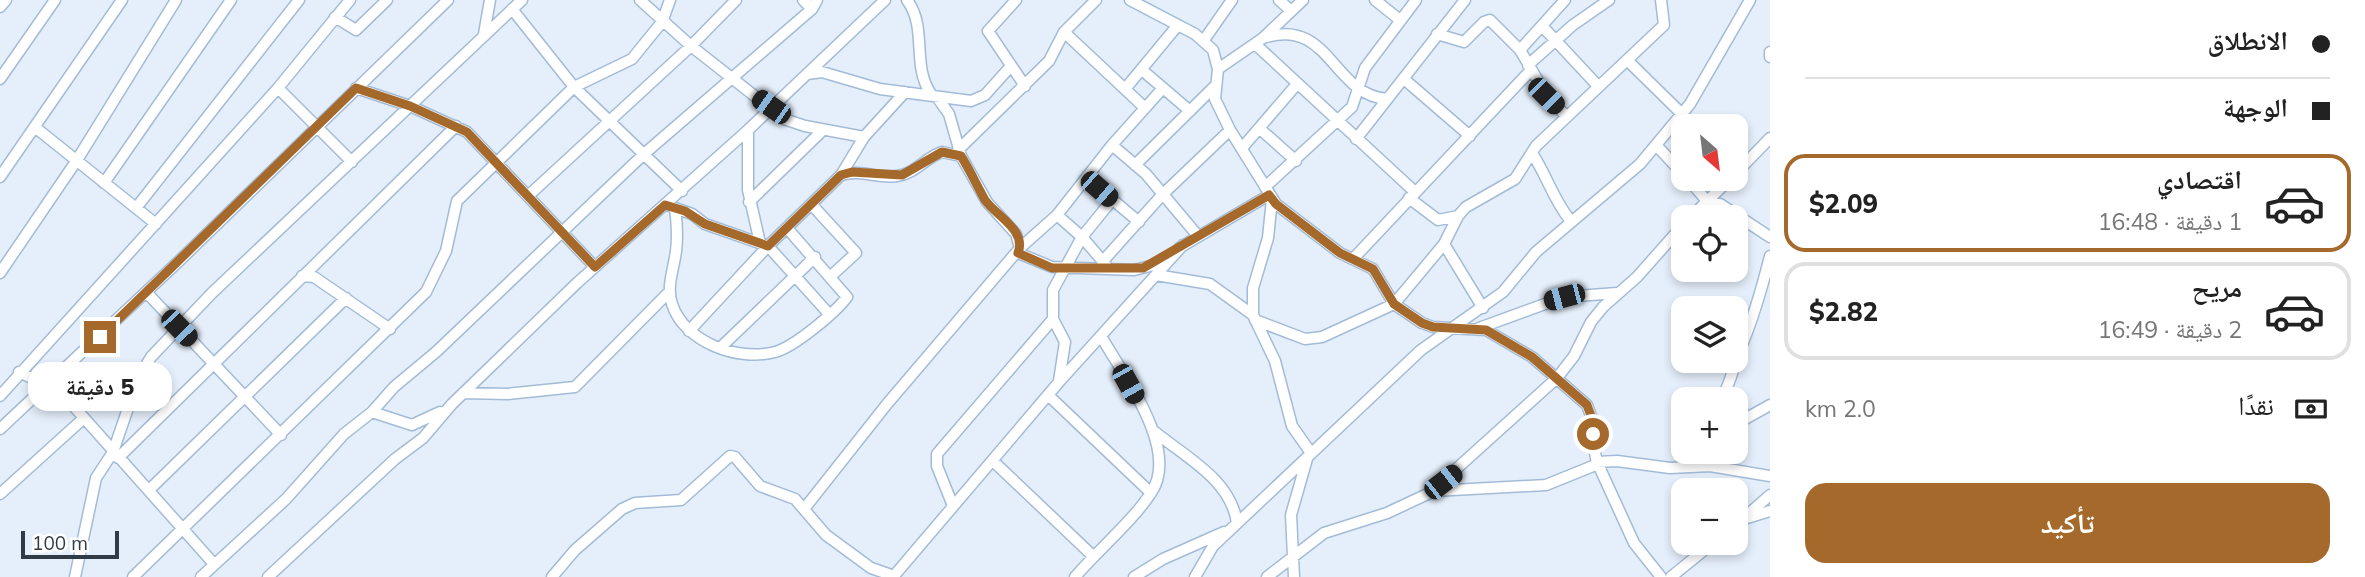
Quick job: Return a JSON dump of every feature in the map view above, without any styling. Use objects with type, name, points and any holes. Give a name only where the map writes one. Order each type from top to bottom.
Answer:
[{"type":"street","points":[[0,7],[6,0]]},
{"type":"street","points":[[0,79],[55,0]]},
{"type":"street","points":[[0,177],[122,0]]},
{"type":"street","points":[[0,273],[78,160],[176,0]]},
{"type":"street","points":[[104,183],[231,0]]},
{"type":"street","points":[[136,208],[299,0]]},
{"type":"street","points":[[0,396],[278,88],[350,0]]},
{"type":"street","points":[[335,17],[356,30],[387,0]]},
{"type":"street","points":[[0,429],[146,293],[314,127],[448,0]]},
{"type":"street","points":[[482,37],[490,0]]},
{"type":"street","points":[[115,455],[144,366],[179,328],[522,0]]},
{"type":"street","points":[[640,0],[662,22],[730,78],[791,123],[864,137]]},
{"type":"street","points":[[133,577],[390,329],[433,282],[450,236],[457,201],[574,87],[632,59],[662,22],[670,0]]},
{"type":"street","points":[[529,195],[691,46],[736,0]]},
{"type":"street","points":[[201,577],[286,499],[344,434],[372,412],[394,387],[436,352],[644,154],[814,4],[803,0]]},
{"type":"street","points":[[268,577],[395,459],[423,438],[463,393],[595,267],[670,207],[682,191],[885,0]]},
{"type":"street","points":[[907,0],[918,19],[921,75],[950,114],[959,153],[987,202],[1016,233],[1019,251]]},
{"type":"street","points":[[1016,0],[988,31],[1025,86]]},
{"type":"street","points":[[841,175],[852,172],[894,177],[912,171],[942,152],[959,153],[1055,55],[1064,32],[1096,0]]},
{"type":"street","points":[[1130,0],[1204,40],[1217,57],[1215,99],[1230,130],[1269,193],[1353,259],[1373,269],[1394,304],[1422,323],[1486,330],[1507,341],[1577,395],[1591,413],[1598,462],[1634,543],[1661,577]]},
{"type":"street","points":[[1204,40],[1232,0]]},
{"type":"street","points":[[1279,0],[1290,10]]},
{"type":"street","points":[[1218,69],[1259,41],[1303,0]]},
{"type":"street","points":[[1375,0],[1400,20]]},
{"type":"street","points":[[1019,251],[1052,268],[1106,265],[1143,268],[1269,193],[1296,161],[1352,107],[1365,68],[1416,0]]},
{"type":"street","points":[[1356,139],[1465,0]]},
{"type":"street","points":[[1353,259],[1470,136],[1554,42],[1609,0]]},
{"type":"street","points":[[1156,275],[1210,284],[1254,318],[1314,340],[1394,304],[1444,244],[1458,216],[1487,193],[1515,179],[1532,153],[1566,116],[1629,62],[1664,25],[1661,0]]},
{"type":"street","points":[[1629,62],[1682,114],[1695,98],[1750,0]]},
{"type":"street","points":[[1520,50],[1563,1]]},
{"type":"street","points":[[512,9],[574,87],[682,191]]},
{"type":"street","points":[[1437,34],[1464,42],[1484,22],[1490,20],[1520,50],[1546,96],[1566,116]]},
{"type":"street","points":[[1125,89],[1178,26]]},
{"type":"street","points":[[1542,26],[1554,42],[1598,86]]},
{"type":"street","points":[[1064,32],[1144,107]]},
{"type":"street","points":[[1259,41],[1287,33],[1307,38],[1358,89],[1387,99]]},
{"type":"street","points":[[1259,41],[1297,85],[1437,220],[1458,216]]},
{"type":"street","points":[[807,74],[822,72],[853,83],[905,92],[979,99],[1011,66]]},
{"type":"street","points":[[1142,70],[1190,111]]},
{"type":"street","points":[[1404,79],[1470,136]]},
{"type":"street","points":[[1242,148],[1297,85]]},
{"type":"street","points":[[278,88],[314,127],[352,162]]},
{"type":"street","points":[[356,88],[410,106],[467,132],[595,267]]},
{"type":"street","points":[[1135,165],[1214,88]]},
{"type":"street","points":[[804,509],[887,404],[1019,251],[1057,215],[1112,145],[1163,89]]},
{"type":"street","points":[[690,331],[764,245],[787,228],[841,175],[864,137],[905,92]]},
{"type":"street","points":[[75,577],[90,496],[96,478],[115,455],[456,126]]},
{"type":"street","points":[[1195,577],[1213,546],[1310,454],[1421,350],[1503,292],[1536,252],[1570,220],[1634,169],[1671,127]]},
{"type":"street","points":[[36,128],[156,224]]},
{"type":"street","points":[[1259,128],[1296,161]]},
{"type":"street","points":[[748,130],[749,202],[764,245]]},
{"type":"street","points":[[749,202],[823,130]]},
{"type":"street","points":[[1106,265],[1162,195],[1230,130]]},
{"type":"street","points":[[1748,161],[1770,138]]},
{"type":"street","points":[[1112,145],[1135,165],[1198,236]]},
{"type":"street","points":[[1656,145],[1671,162]]},
{"type":"street","points":[[1532,153],[1546,175],[1554,200],[1570,220]]},
{"type":"street","points":[[1087,178],[1139,222]]},
{"type":"street","points":[[1698,191],[1707,201],[1720,204],[1770,237]]},
{"type":"street","points":[[1703,205],[1717,191]]},
{"type":"street","points":[[1269,193],[1268,238],[1253,288],[1254,318],[1275,361],[1292,426],[1310,454]]},
{"type":"street","points":[[1059,382],[1065,342],[1053,319],[1053,290],[1082,237],[1112,200]]},
{"type":"street","points":[[812,205],[856,253],[831,276]]},
{"type":"street","points":[[670,207],[692,214],[705,224],[764,245],[829,314]]},
{"type":"street","points":[[670,207],[678,236],[669,292],[674,310],[690,331],[709,345],[761,355],[777,352],[791,345],[847,297],[787,228]]},
{"type":"street","points":[[1057,215],[1082,237],[1106,265]]},
{"type":"street","points":[[1429,493],[1455,473],[1557,378],[1574,356],[1591,322],[1671,239]]},
{"type":"street","points":[[1444,244],[1483,308]]},
{"type":"street","points":[[552,577],[575,550],[622,509],[635,503],[681,500],[730,456],[735,457],[760,486],[795,499],[826,535],[871,568],[894,576],[926,542],[953,506],[1059,382],[1183,245]]},
{"type":"street","points":[[1728,387],[1741,347],[1752,325],[1770,256]]},
{"type":"street","points":[[721,347],[815,257]]},
{"type":"street","points":[[302,276],[314,277],[390,329]]},
{"type":"street","points":[[463,393],[507,394],[575,387],[669,292]]},
{"type":"street","points":[[146,293],[281,435]]},
{"type":"street","points":[[1476,329],[1564,297],[1617,293]]},
{"type":"street","points":[[149,490],[346,298]]},
{"type":"street","points":[[953,506],[937,466],[937,454],[1053,319]]},
{"type":"street","points":[[1075,577],[1151,493],[1159,459],[1155,432],[1101,335]]},
{"type":"street","points":[[19,372],[61,392],[115,455],[184,527],[214,564]]},
{"type":"street","points":[[1048,395],[1151,493]]},
{"type":"street","points":[[372,412],[412,425],[430,419],[452,404]]},
{"type":"street","points":[[1748,417],[1770,405]]},
{"type":"street","points":[[0,494],[84,418]]},
{"type":"street","points":[[1155,432],[1224,488],[1234,506],[1234,526]]},
{"type":"street","points":[[1294,577],[1291,515],[1310,454]]},
{"type":"street","points":[[993,461],[1093,556]]},
{"type":"street","points":[[1267,577],[1324,533],[1387,513],[1443,488],[1546,485],[1598,462],[1617,461],[1656,468],[1673,464]]},
{"type":"street","points":[[1727,464],[1770,476]]},
{"type":"street","points":[[1748,514],[1770,495]]},
{"type":"street","points":[[1748,519],[1770,511]]},
{"type":"street","points":[[1134,577],[1163,559],[1234,526]]},
{"type":"street","points":[[1671,577],[1698,555]]},
{"type":"route","points":[[100,337],[356,88],[410,106],[462,128],[498,162],[595,267],[665,205],[692,214],[705,224],[768,246],[841,175],[863,172],[894,177],[912,171],[934,155],[950,151],[961,156],[987,202],[1016,233],[1020,243],[1018,253],[1052,268],[1097,267],[1133,270],[1154,265],[1218,223],[1269,195],[1276,204],[1340,253],[1373,269],[1388,296],[1402,311],[1433,327],[1486,330],[1532,357],[1587,405],[1594,424],[1593,434]]}]
